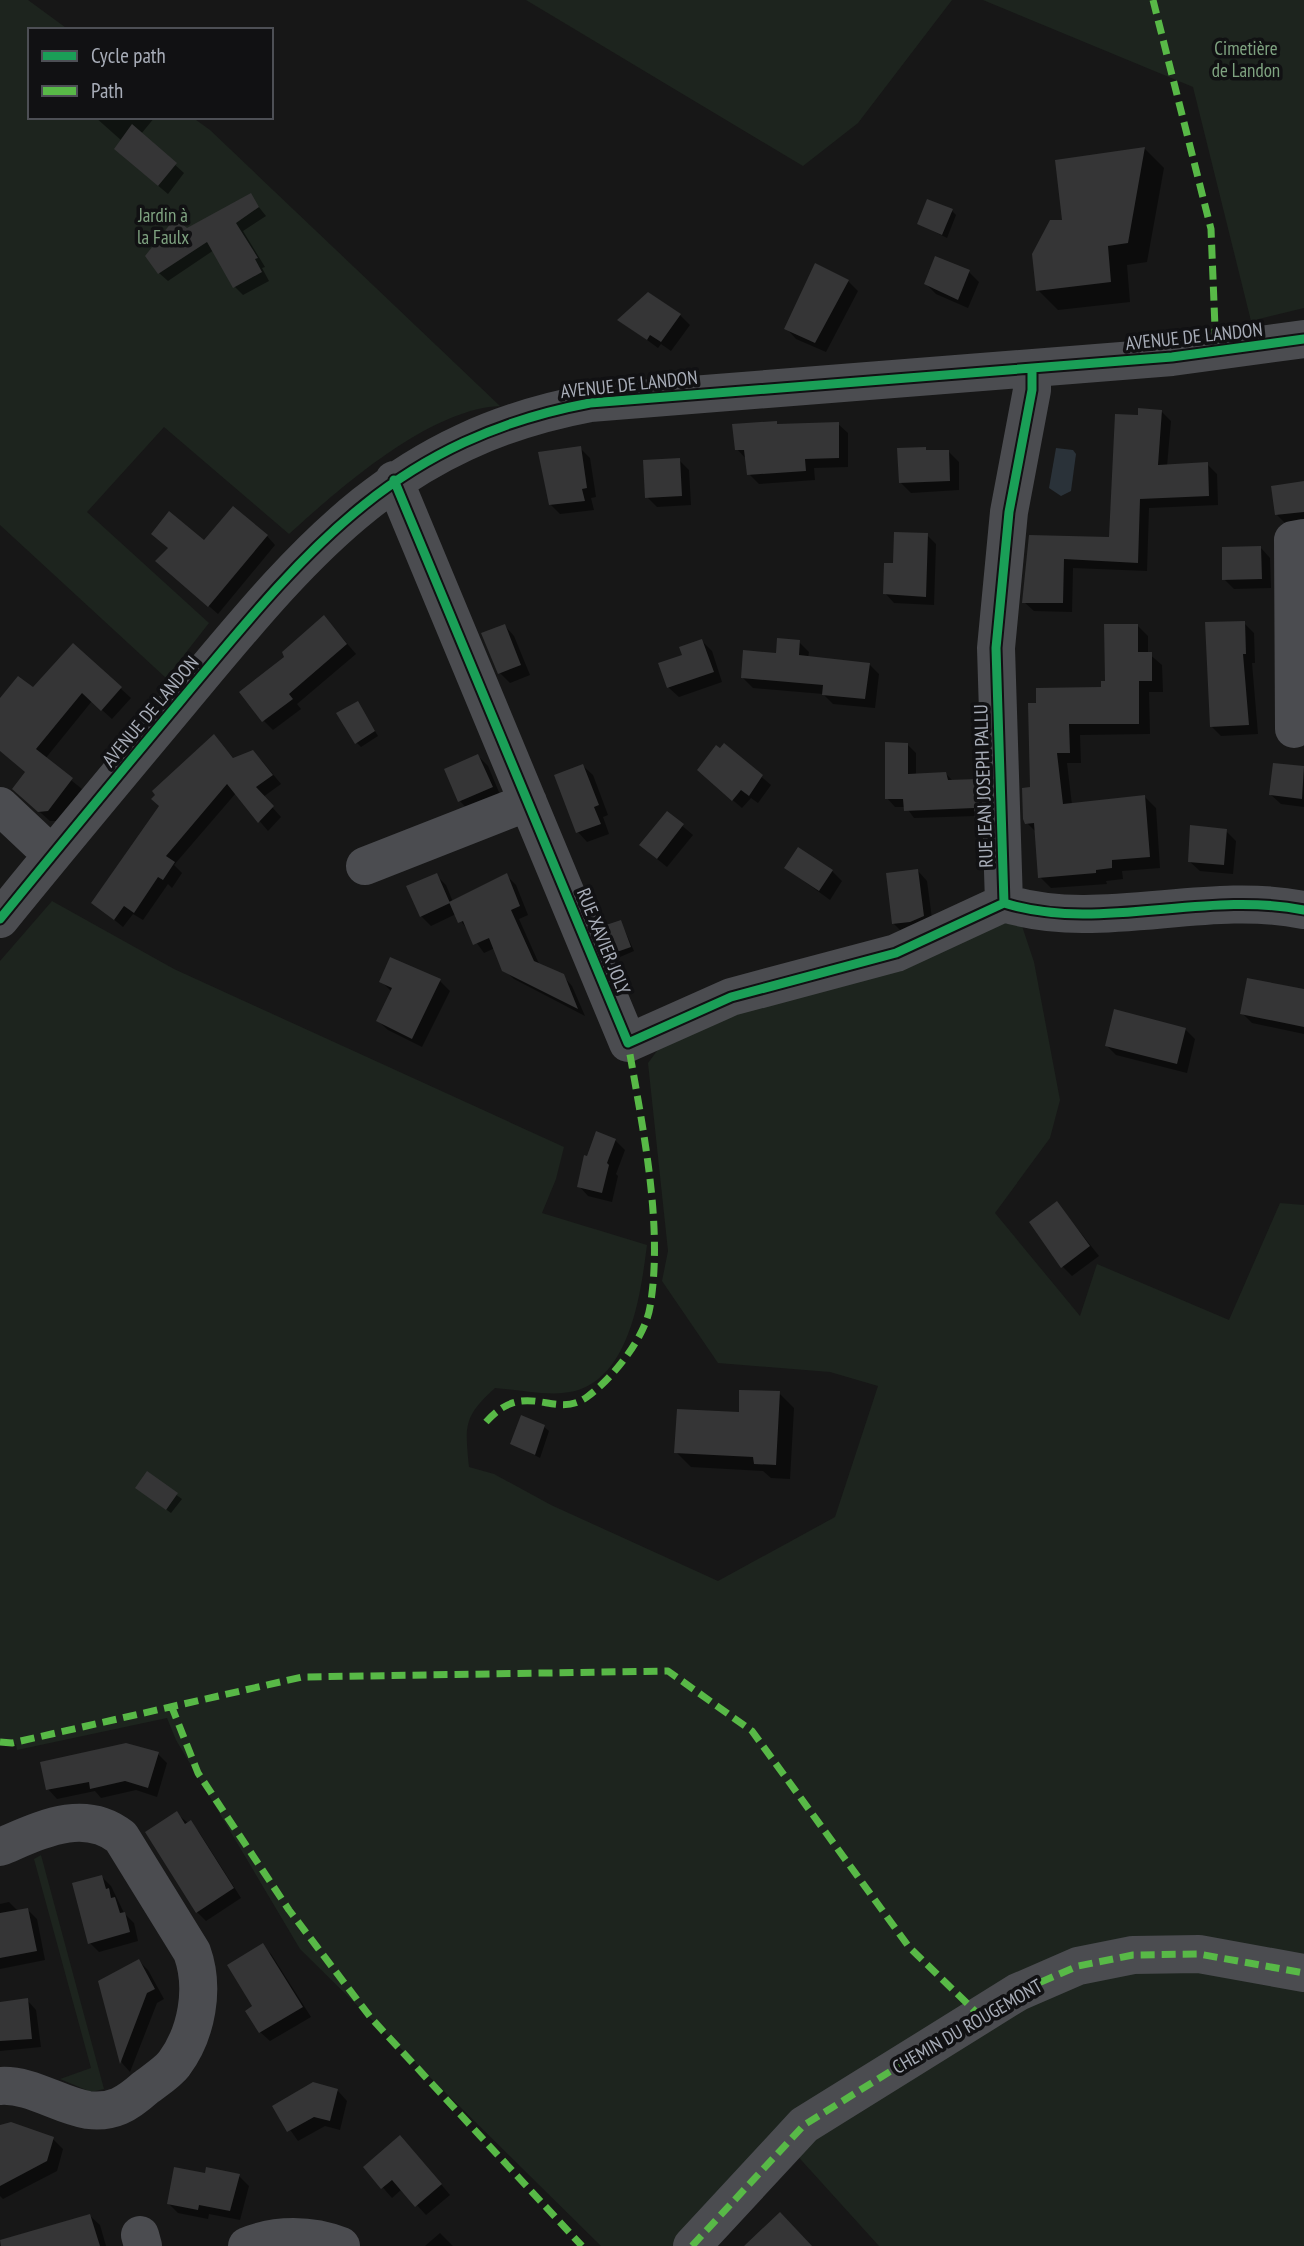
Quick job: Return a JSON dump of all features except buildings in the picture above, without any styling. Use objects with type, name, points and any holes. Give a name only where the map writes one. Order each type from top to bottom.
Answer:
[{"type":"street","name":"AVENUE DE LANDON","points":[[0,919],[278,587],[349,516],[394,480],[432,458],[502,425],[546,411],[590,403],[1172,357],[1304,339]]},
{"type":"street","name":"RUE JEAN JOSEPH PALLU","points":[[1004,903],[996,648],[1009,512],[1032,390],[1032,369]]},
{"type":"street","name":"RUE XAVIER JOLY","points":[[394,480],[628,1043],[731,997],[896,953],[1004,903]]},
{"type":"street","points":[[1294,729],[1293,540],[1304,538]]},
{"type":"street","points":[[365,866],[528,802]]},
{"type":"street","points":[[0,806],[52,855]]},
{"type":"street","points":[[1004,903],[1059,915],[1232,902],[1304,911]]},
{"type":"street","points":[[0,1846],[65,1823],[81,1822],[111,1829],[121,1838],[192,1952],[200,1973],[200,1992],[186,2044],[173,2066],[121,2108],[87,2109],[26,2089],[0,2086]]},
{"type":"street","name":"CHEMIN DU ROUGEMONT","points":[[692,2246],[804,2125],[898,2064],[1030,1986],[1078,1966],[1132,1955],[1199,1954],[1304,1973]]},
{"type":"street","points":[[247,2246],[266,2238],[303,2237],[341,2246]]},
{"type":"green space","name":"Jardin à la Faulx","points":[[0,0],[28,0],[66,28],[28,28],[28,119],[195,119],[210,130],[500,406],[473,410],[415,436],[359,474],[289,534],[164,427],[87,512],[209,623],[166,678],[0,525]]},
{"type":"green space","points":[[526,0],[952,0],[858,123],[803,166]]},
{"type":"green space","name":"Cimetière de Landon","points":[[983,0],[1304,0],[1304,308],[1251,321],[1193,87]]},
{"type":"green space","points":[[52,901],[174,969],[564,1147],[556,1179],[542,1213],[647,1245],[630,1330],[609,1368],[594,1382],[575,1391],[556,1393],[495,1388],[477,1407],[468,1423],[469,1467],[494,1474],[551,1505],[718,1581],[835,1517],[878,1386],[830,1372],[718,1363],[662,1281],[668,1251],[648,1063],[668,1036],[994,914],[1022,926],[1034,962],[1060,1100],[1050,1138],[995,1213],[1080,1316],[1097,1264],[1229,1320],[1280,1203],[1304,1205],[1304,2246],[879,2246],[784,2141],[678,2246],[601,2246],[300,1949],[176,1740],[167,1718],[17,1750],[16,1744],[0,1745],[0,961]]},
{"type":"green space","points":[[41,1855],[104,2089],[91,2092],[60,2079],[91,2068],[34,1859]]},
{"type":"shaded area","points":[[1056,448],[1073,450],[1076,454],[1071,491],[1061,496],[1049,488]]},
{"type":"marked path","points":[[1153,0],[1211,229],[1216,352]]},
{"type":"marked path","points":[[486,1422],[500,1409],[514,1402],[563,1405],[587,1397],[607,1380],[626,1357],[647,1319],[654,1275],[653,1209],[645,1141],[628,1043]]},
{"type":"marked path","points":[[0,1742],[12,1743],[302,1677],[668,1671],[752,1731],[909,1947],[979,2015]]},
{"type":"marked path","points":[[171,1705],[198,1773],[289,1910],[371,2018],[582,2246]]},
{"type":"marked path","points":[[692,2246],[804,2125],[1018,1992],[1078,1966],[1133,1955],[1199,1954],[1304,1973]]},
{"type":"cycle path","points":[[0,919],[226,646],[312,551],[358,510],[406,474],[460,444],[521,420],[590,403],[1172,357],[1304,339]]},
{"type":"cycle path","points":[[1032,369],[1032,390],[1009,512],[996,648],[1004,903],[1040,911],[1077,914],[1228,905],[1266,905],[1304,910]]},
{"type":"cycle path","points":[[394,480],[628,1043],[731,997],[896,953],[1004,903]]}]
